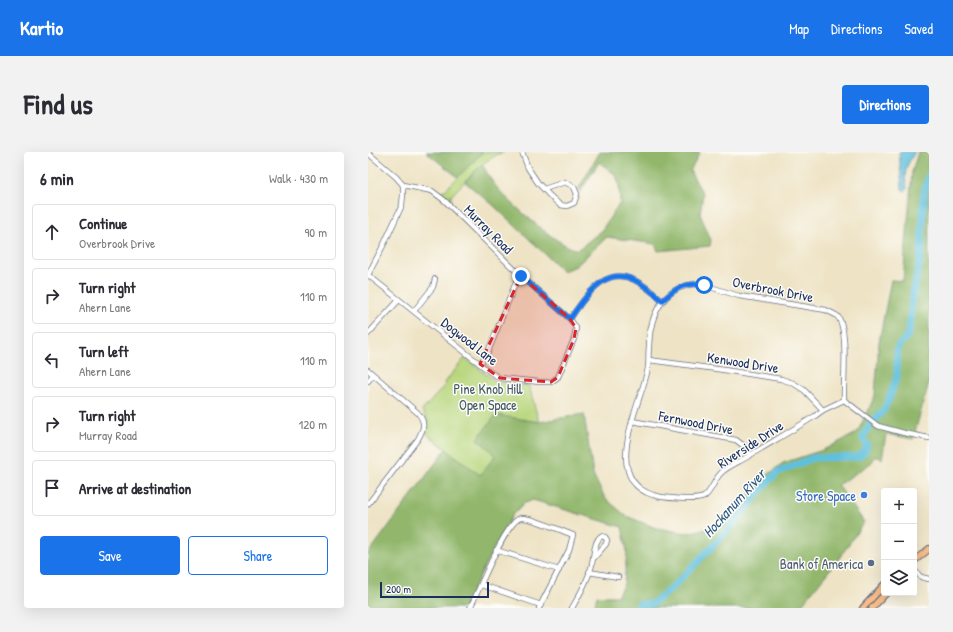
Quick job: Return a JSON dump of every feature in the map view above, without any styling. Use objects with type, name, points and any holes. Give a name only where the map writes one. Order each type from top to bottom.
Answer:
[{"type":"main road","points":[[915,560],[929,549]]},
{"type":"main road","points":[[863,608],[881,588]]},
{"type":"main road","points":[[872,608],[883,596]]},
{"type":"street","points":[[522,152],[528,168],[538,183],[544,189],[560,205],[568,206],[574,203],[577,194],[574,187],[565,182],[544,189]]},
{"type":"street","points":[[368,153],[403,185],[402,205],[386,242],[368,275]]},
{"type":"street","name":"Murray Road","points":[[403,185],[432,191],[444,200],[521,276],[570,319]]},
{"type":"street","name":"Dogwood Lane","points":[[368,275],[490,372],[500,378],[552,382],[558,377],[574,339],[576,328],[570,319]]},
{"type":"street","points":[[480,364],[488,352],[516,282],[521,276]]},
{"type":"street","points":[[570,319],[592,291],[610,277],[620,276],[633,279],[655,294],[662,301]]},
{"type":"street","points":[[414,311],[433,287],[435,280]]},
{"type":"street","name":"Overbrook Drive","points":[[649,360],[651,326],[662,301],[681,286],[694,284],[704,285],[739,296],[826,310],[837,316],[841,322],[844,333],[844,400]]},
{"type":"street","points":[[368,334],[399,300]]},
{"type":"street","name":"Kenwood Drive","points":[[649,360],[781,379],[793,383],[804,390],[823,410]]},
{"type":"street","name":"Riverside Drive","points":[[649,360],[629,432],[626,461],[629,473],[634,483],[643,492],[654,496],[693,499],[702,498],[708,493],[721,473],[823,410],[844,400]]},
{"type":"street","points":[[368,370],[418,413],[422,418],[423,425],[418,439],[368,504]]},
{"type":"street","points":[[368,381],[373,374]]},
{"type":"street","points":[[844,400],[865,418],[884,429],[929,438]]},
{"type":"street","name":"Fernwood Drive","points":[[632,421],[736,440],[744,446],[750,455]]},
{"type":"street","points":[[470,608],[482,585],[496,550],[515,520],[521,518],[529,519],[573,535],[559,570],[540,607],[482,585]]},
{"type":"street","points":[[572,608],[589,572],[598,538],[601,536],[605,537],[607,540],[606,544],[593,559]]},
{"type":"street","points":[[496,550],[559,570]]},
{"type":"street","points":[[589,572],[618,577]]},
{"type":"street","points":[[917,573],[921,577],[929,580]]},
{"type":"highlighted area","points":[[521,276],[570,319],[576,328],[574,339],[558,377],[551,382],[500,378],[480,364]]},
{"type":"green space","points":[[426,152],[483,152],[458,177]]},
{"type":"green space","points":[[483,152],[504,152],[496,155],[475,171],[451,196],[451,202],[440,192],[445,190]]},
{"type":"green space","points":[[600,152],[700,152],[690,171],[703,194],[700,214],[711,240],[710,246],[658,251],[655,244],[607,237],[576,266],[563,271],[492,204],[465,182],[482,164],[496,187],[525,215],[561,243],[571,248],[579,249],[601,231],[620,203],[619,185],[616,175],[599,162],[580,192],[579,188]]},
{"type":"green space","points":[[918,152],[929,152],[929,382],[913,439],[886,434],[882,459],[876,456],[871,463],[838,485],[864,522],[840,557],[799,608],[594,608],[597,596],[617,596],[624,584],[627,551],[622,527],[533,500],[523,504],[513,514],[489,557],[464,608],[368,608],[368,554],[446,449],[480,475],[496,455],[477,439],[496,415],[539,422],[584,414],[593,475],[605,498],[626,516],[656,528],[686,533],[721,526],[764,478],[783,463],[823,450],[857,433],[875,396],[879,342],[891,280],[903,281],[912,172]]},
{"type":"green space","name":"Pine Knob Hill Open Space","points":[[465,358],[494,380],[529,386],[539,422],[496,416],[496,455],[480,476],[426,433],[427,419],[422,411],[445,385],[444,383]]},
{"type":"water","points":[[899,152],[915,152],[906,169],[905,178],[907,188],[905,191],[902,189]]},
{"type":"waterway","name":"Hockanum River","points":[[637,608],[640,604],[652,604],[673,587],[727,531],[778,472],[813,458],[858,457],[865,451],[867,445],[863,439],[864,435],[870,425],[883,411],[889,399],[897,376],[897,348],[909,332],[912,300],[921,255],[924,191],[929,175]]},
{"type":"place","name":"Store Space","points":[[864,495]]},
{"type":"place","name":"Bank of America","points":[[871,563]]},
{"type":"route","points":[[521,276],[570,319],[592,291],[610,277],[620,276],[633,279],[655,294],[662,301],[681,286],[694,284],[704,285]]}]
